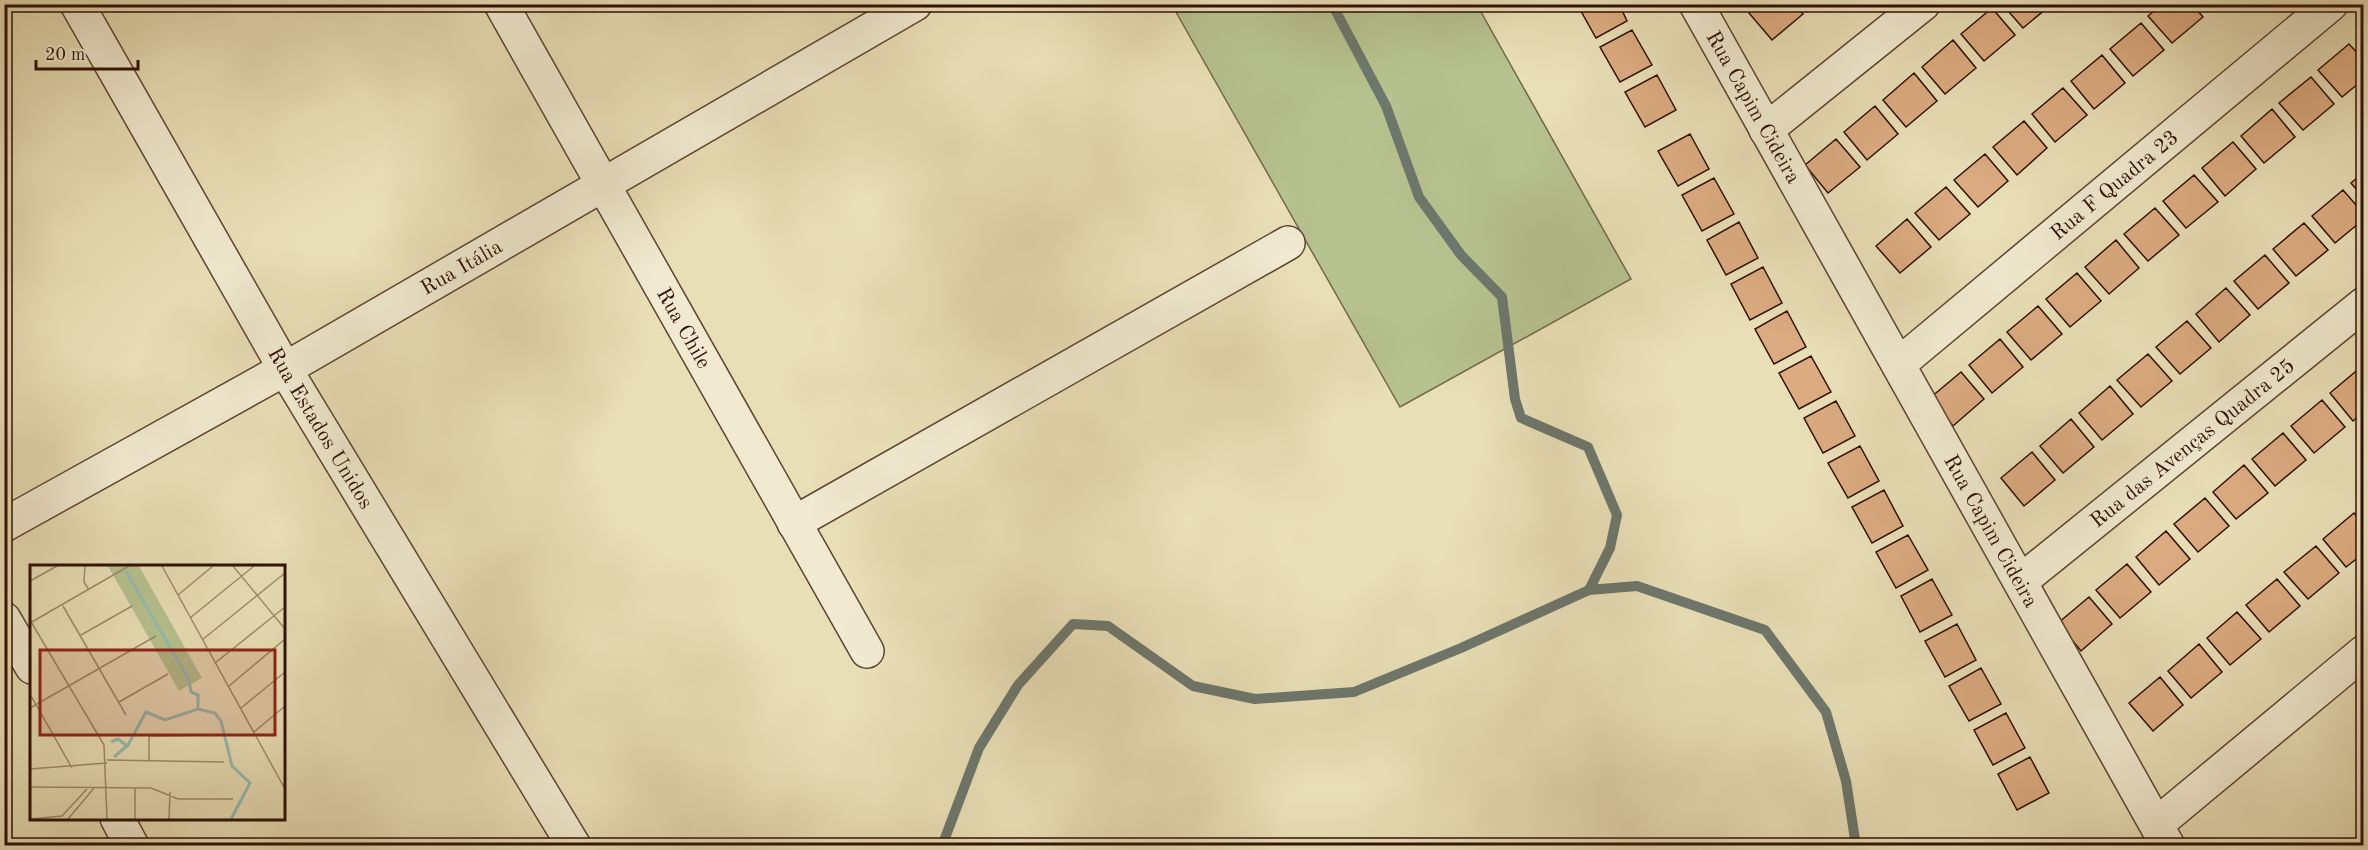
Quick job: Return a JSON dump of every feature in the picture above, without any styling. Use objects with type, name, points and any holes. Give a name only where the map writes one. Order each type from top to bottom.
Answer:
[{"type":"street","name":"Rua Estados Unidos","points":[[77,4],[285,369],[574,846]]},
{"type":"street","name":"Rua Chile","points":[[501,4],[867,651]]},
{"type":"street","name":"Rua Itália","points":[[4,525],[285,369],[915,4]]},
{"type":"street","name":"Rua Capim Cideira","points":[[1696,4],[2163,835],[2364,652]]},
{"type":"street","points":[[1766,130],[1923,4]]},
{"type":"street","name":"Rua F Quadra 23","points":[[1899,364],[2331,4]]},
{"type":"street","points":[[795,523],[1288,243]]},
{"type":"street","name":"Rua das Avenças Quadra 25","points":[[2020,581],[2364,303]]},
{"type":"street","points":[[4,619],[30,664]]},
{"type":"street","points":[[118,820],[132,846]]},
{"type":"green space","points":[[1172,5],[1477,5],[1631,279],[1400,407]]},
{"type":"building","points":[[1577,4],[1619,4],[1627,21],[1596,38]]},
{"type":"building","points":[[1759,4],[1795,4],[1803,14],[1772,40],[1749,13]]},
{"type":"building","points":[[2002,4],[2052,4],[2023,28]]},
{"type":"building","points":[[2162,4],[2192,4],[2203,17],[2172,43],[2148,16]]},
{"type":"building","points":[[1992,8],[2015,35],[1984,61],[1961,34]]},
{"type":"building","points":[[2141,23],[2164,50],[2133,76],[2110,49]]},
{"type":"building","points":[[1632,30],[1652,65],[1620,82],[1600,47]]},
{"type":"building","points":[[1953,40],[1976,68],[1945,94],[1922,67]]},
{"type":"building","points":[[2349,44],[2364,60],[2364,79],[2342,97],[2318,70]]},
{"type":"building","points":[[2102,55],[2125,83],[2094,109],[2071,81]]},
{"type":"building","points":[[1914,73],[1937,101],[1906,127],[1883,100]]},
{"type":"building","points":[[1657,75],[1676,110],[1645,127],[1625,92]]},
{"type":"building","points":[[2311,77],[2334,104],[2303,130],[2279,103]]},
{"type":"building","points":[[2063,88],[2087,115],[2055,142],[2032,114]]},
{"type":"building","points":[[1875,106],[1898,134],[1867,160],[1844,132]]},
{"type":"building","points":[[2272,109],[2295,137],[2264,163],[2241,136]]},
{"type":"building","points":[[2024,121],[2047,148],[2017,175],[1993,147]]},
{"type":"building","points":[[1690,134],[1709,169],[1678,186],[1658,151]]},
{"type":"building","points":[[1836,139],[1860,167],[1828,193],[1805,165]]},
{"type":"building","points":[[2233,142],[2256,169],[2225,196],[2202,168]]},
{"type":"building","points":[[1985,154],[2008,181],[1978,207],[1954,180]]},
{"type":"building","points":[[2364,172],[2364,198],[2351,183]]},
{"type":"building","points":[[2194,175],[2218,202],[2186,228],[2163,201]]},
{"type":"building","points":[[1714,178],[1734,214],[1702,231],[1682,195]]},
{"type":"building","points":[[1946,187],[1970,214],[1939,240],[1915,213]]},
{"type":"building","points":[[2343,190],[2364,214],[2364,219],[2335,243],[2312,216]]},
{"type":"building","points":[[2155,208],[2179,235],[2148,261],[2124,234]]},
{"type":"building","points":[[1907,219],[1931,247],[1900,273],[1876,246]]},
{"type":"building","points":[[1739,222],[1758,258],[1726,275],[1707,240]]},
{"type":"building","points":[[2304,223],[2328,250],[2296,276],[2273,249]]},
{"type":"building","points":[[2116,240],[2139,268],[2109,294],[2085,267]]},
{"type":"building","points":[[2265,255],[2289,283],[2258,309],[2234,281]]},
{"type":"building","points":[[1763,267],[1782,303],[1750,320],[1731,284]]},
{"type":"building","points":[[2077,273],[2101,301],[2070,327],[2046,299]]},
{"type":"building","points":[[2226,288],[2250,315],[2219,342],[2196,314]]},
{"type":"building","points":[[2038,306],[2062,334],[2031,360],[2007,332]]},
{"type":"building","points":[[1787,311],[1806,347],[1774,364],[1755,329]]},
{"type":"building","points":[[2187,321],[2211,348],[2180,374],[2156,347]]},
{"type":"building","points":[[2000,339],[2023,367],[1992,393],[1969,365]]},
{"type":"building","points":[[2148,354],[2172,381],[2141,407],[2117,380]]},
{"type":"building","points":[[1811,356],[1831,392],[1799,409],[1779,373]]},
{"type":"building","points":[[2361,367],[2364,370],[2364,412],[2353,421],[2330,393]]},
{"type":"building","points":[[1961,372],[1984,399],[1953,426],[1930,398]]},
{"type":"building","points":[[2110,386],[2133,414],[2102,440],[2079,413]]},
{"type":"building","points":[[2322,400],[2345,427],[2314,453],[2291,426]]},
{"type":"building","points":[[1836,401],[1855,436],[1823,453],[1804,418]]},
{"type":"building","points":[[2071,419],[2094,447],[2063,473],[2040,446]]},
{"type":"building","points":[[2283,433],[2306,460],[2275,486],[2252,459]]},
{"type":"building","points":[[1860,446],[1879,481],[1848,498],[1828,463]]},
{"type":"building","points":[[2032,452],[2055,480],[2024,506],[2001,478]]},
{"type":"building","points":[[2244,465],[2268,493],[2236,519],[2213,492]]},
{"type":"building","points":[[1884,490],[1903,526],[1872,543],[1852,507]]},
{"type":"building","points":[[2205,498],[2229,526],[2198,552],[2174,524]]},
{"type":"building","points":[[2354,513],[2364,524],[2364,553],[2346,567],[2323,539]]},
{"type":"building","points":[[2166,531],[2190,559],[2159,585],[2136,557]]},
{"type":"building","points":[[1908,535],[1928,570],[1896,588],[1876,552]]},
{"type":"building","points":[[2316,546],[2339,573],[2308,599],[2284,572]]},
{"type":"building","points":[[2127,564],[2151,592],[2120,618],[2096,590]]},
{"type":"building","points":[[1932,579],[1952,615],[1920,632],[1901,596]]},
{"type":"building","points":[[2277,579],[2300,606],[2269,632],[2246,605]]},
{"type":"building","points":[[2089,597],[2112,624],[2081,651],[2058,623]]},
{"type":"building","points":[[2237,612],[2261,639],[2230,665],[2207,638]]},
{"type":"building","points":[[1957,624],[1976,660],[1945,677],[1925,641]]},
{"type":"building","points":[[2199,644],[2222,672],[2191,698],[2168,671]]},
{"type":"building","points":[[1981,668],[2001,704],[1969,721],[1949,686]]},
{"type":"building","points":[[2160,677],[2183,705],[2153,731],[2129,703]]},
{"type":"building","points":[[2006,713],[2025,748],[1993,765],[1974,730]]},
{"type":"building","points":[[2030,757],[2049,793],[2017,810],[1998,774]]},
{"type":"waterway","points":[[1332,4],[1386,106],[1419,197],[1461,255],[1502,297],[1515,399],[1521,418],[1588,447],[1617,515],[1610,548],[1589,590]]},
{"type":"waterway","points":[[942,846],[979,748],[1018,685],[1073,624],[1108,626],[1193,686],[1255,699],[1354,692],[1461,648],[1589,590],[1637,586],[1765,630],[1826,712],[1846,781],[1856,846]]}]
